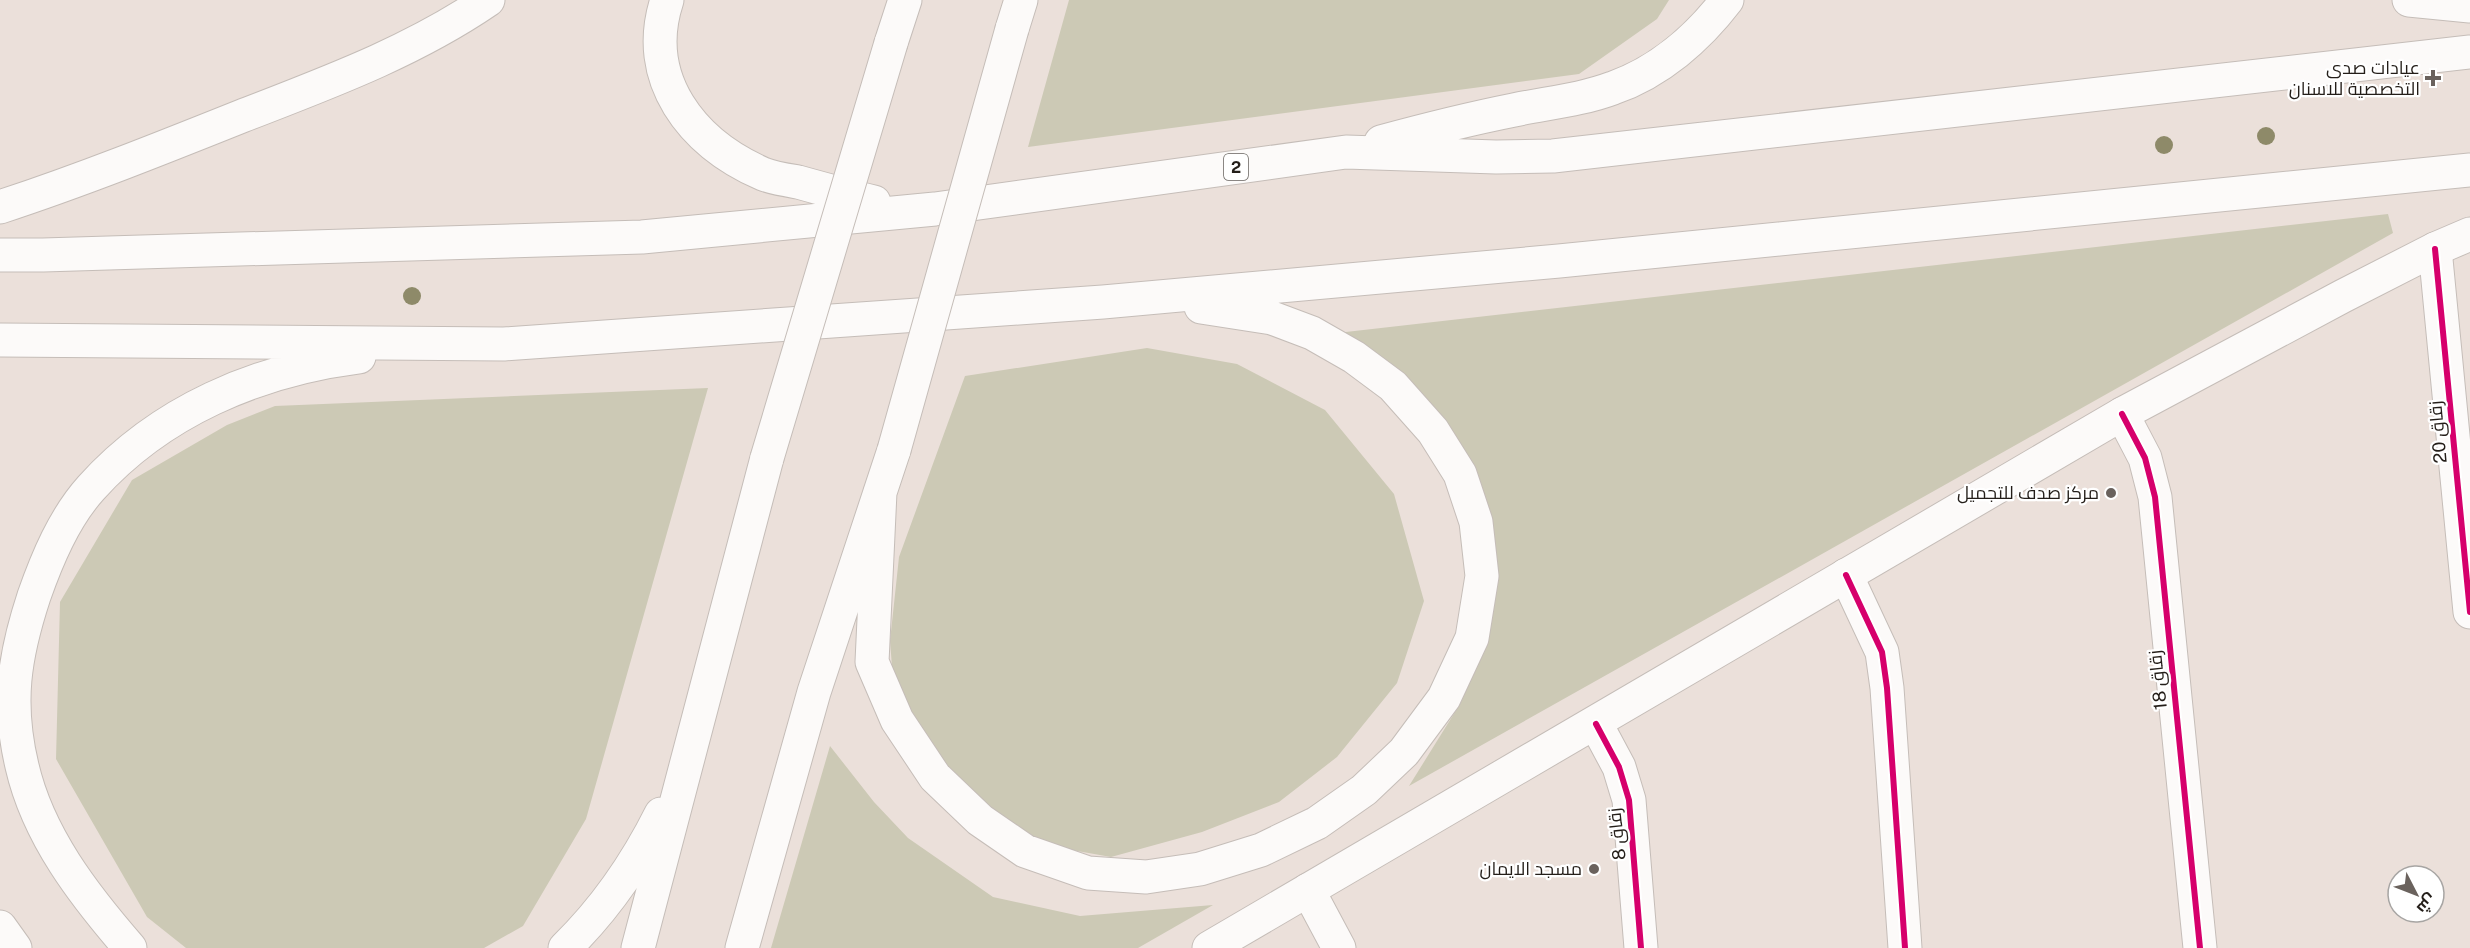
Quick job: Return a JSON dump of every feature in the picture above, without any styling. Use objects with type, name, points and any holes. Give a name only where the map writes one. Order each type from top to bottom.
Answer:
[{"type":"main road","points":[[0,207],[108,169],[374,64],[436,33],[488,0]]},
{"type":"main road","points":[[668,0],[662,17],[660,36],[665,79],[676,103],[687,118],[734,160],[765,175],[839,194],[887,205],[935,209]]},
{"type":"main road","points":[[638,948],[767,458],[905,0]]},
{"type":"main road","points":[[1346,152],[1463,120],[1612,89],[1643,75],[1678,51],[1713,19],[1727,0]]},
{"type":"main road","points":[[2409,0],[2470,6]]},
{"type":"main road","points":[[741,948],[814,692],[894,450],[1016,15]]},
{"type":"main road","name":"2","points":[[0,255],[642,237],[935,209],[1346,152],[1496,157],[1553,156],[2470,52]]},
{"type":"main road","points":[[130,948],[98,911],[64,864],[39,814],[22,767],[14,711],[15,665],[26,622],[42,575],[63,528],[90,490],[126,453],[171,420],[217,396],[283,373],[338,360],[411,350],[1103,302],[1571,260],[2470,170]]},
{"type":"main road","points":[[1209,948],[1582,729],[1596,724],[2122,414],[2435,249],[2470,234]]},
{"type":"main road","name":"زقاق 20","points":[[2435,249],[2470,612]]},
{"type":"main road","points":[[880,492],[872,662],[897,720],[935,777],[980,820],[1024,851],[1088,873],[1146,877],[1200,869],[1261,850],[1317,823],[1364,790],[1404,752],[1444,698],[1472,638],[1482,576],[1476,522],[1460,474],[1433,430],[1393,386],[1354,357],[1312,333],[1272,318],[1231,310],[1185,305],[1103,302]]},
{"type":"main road","points":[[0,340],[504,344]]},
{"type":"main road","name":"زقاق 18","points":[[2122,414],[2145,458],[2154,497],[2200,948]]},
{"type":"main road","points":[[1846,575],[1882,652],[1887,688],[1905,948]]},
{"type":"main road","name":"زقاق 8","points":[[1596,724],[1619,767],[1629,800],[1641,948]]},
{"type":"main road","points":[[565,948],[591,923],[627,874],[685,767]]},
{"type":"main road","points":[[1308,890],[1339,948]]},
{"type":"main road","points":[[0,927],[15,948]]},
{"type":"shaded area","points":[[1069,0],[1669,0],[1657,19],[1579,74],[1028,147]]},
{"type":"shaded area","points":[[2388,214],[2393,233],[1409,786],[1460,704],[1479,661],[1486,608],[1471,489],[1337,333]]},
{"type":"shaded area","points":[[1147,348],[1237,364],[1325,410],[1394,494],[1424,601],[1397,683],[1337,757],[1279,802],[1202,832],[1111,857],[1038,844],[972,807],[894,692],[890,641],[899,557],[965,376]]},
{"type":"shaded area","points":[[708,388],[586,819],[523,926],[484,948],[186,948],[147,917],[56,759],[60,602],[132,480],[227,425],[275,406]]},
{"type":"shaded area","points":[[830,746],[874,802],[908,838],[993,897],[1080,916],[1213,905],[1138,948],[771,948]]},
{"type":"cycle path","points":[[2435,249],[2470,612]]},
{"type":"cycle path","points":[[2122,414],[2145,458],[2155,497],[2200,948]]},
{"type":"cycle path","points":[[1846,575],[1882,652],[1887,688],[1905,948]]},
{"type":"cycle path","points":[[1596,724],[1619,767],[1629,800],[1641,948]]},
{"type":"place","name":"عيادات صدى التخصصية للاسنان","points":[[2433,78]]},
{"type":"place","name":"مركز صدف للتجميل","points":[[2111,493]]},
{"type":"place","name":"مسجد الايمان","points":[[1594,869]]}]
